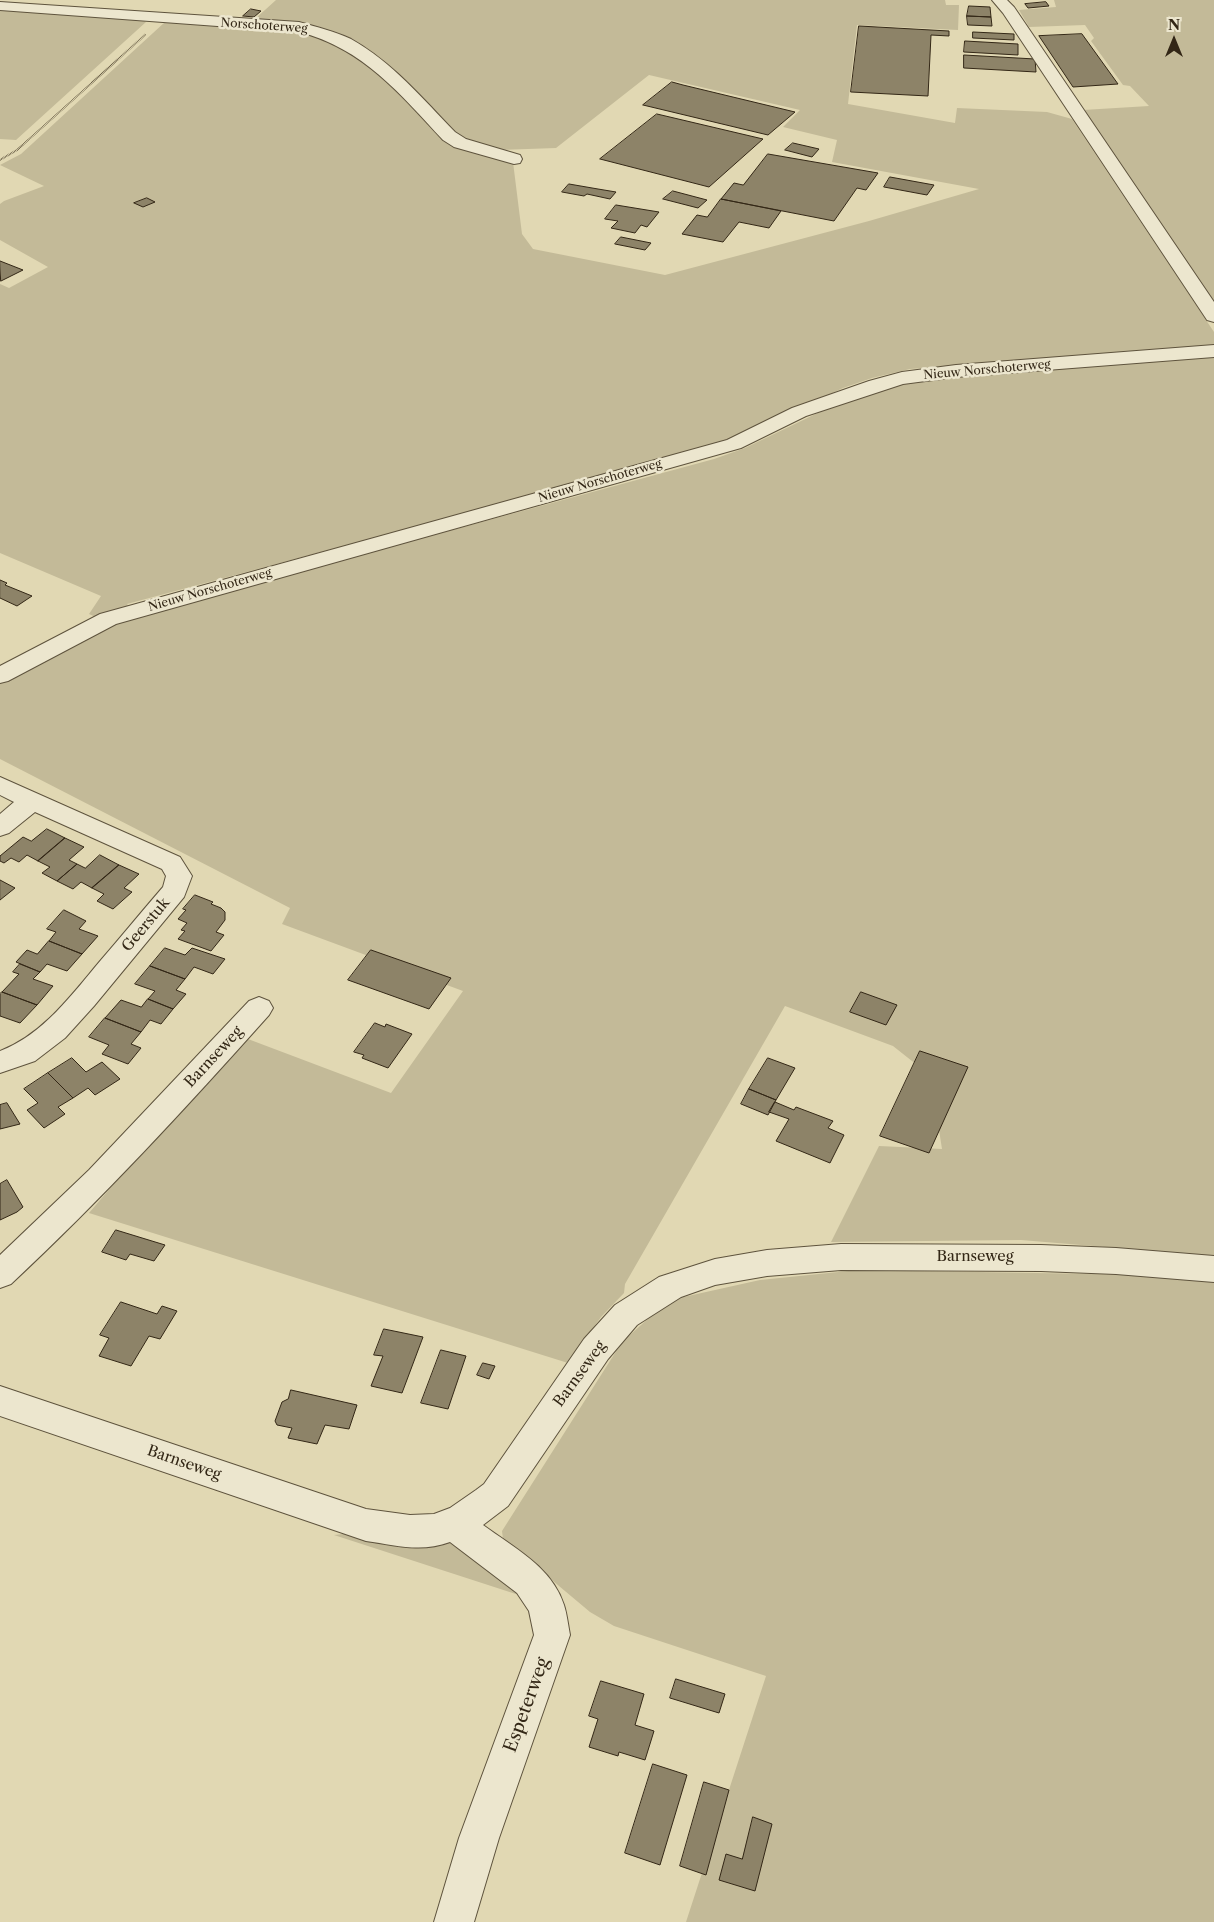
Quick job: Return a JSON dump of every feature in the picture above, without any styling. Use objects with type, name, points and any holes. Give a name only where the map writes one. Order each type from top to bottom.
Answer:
[{"type":"street","points":[[999,0],[1015,18],[1214,316]]},
{"type":"street","name":"Norschoterweg","points":[[0,6],[163,19],[299,27],[334,36],[351,44],[380,65],[450,136],[460,143],[514,159]]},
{"type":"street","name":"Nieuw Norschoterweg","points":[[0,676],[108,619],[734,444],[799,412],[876,385],[902,378],[1214,351]]},
{"type":"street","name":"Geerstuk","points":[[0,785],[33,802],[171,863],[179,876],[175,890],[84,999],[55,1030],[25,1054],[0,1062]]},
{"type":"street","points":[[0,827],[33,802]]},
{"type":"street","name":"Barnseweg","points":[[0,1275],[48,1232],[107,1173],[259,1008]]},
{"type":"street","name":"Barnseweg","points":[[0,1401],[366,1526],[424,1532],[454,1524],[478,1510],[496,1495],[596,1349],[626,1315],[670,1286],[715,1272],[741,1267],[841,1257],[1050,1258],[1214,1269]]},
{"type":"street","name":"Espeterweg","points":[[454,1524],[530,1581],[546,1605],[552,1635],[479,1838],[454,1922]]},
{"type":"path","points":[[0,160],[17,150],[163,19]]},
{"type":"shaded area","points":[[276,0],[945,0],[946,5],[959,5],[958,30],[857,25],[848,104],[955,123],[957,108],[1047,112],[1072,119],[1214,332],[1214,347],[910,369],[872,378],[843,388],[728,443],[127,604],[130,608],[98,618],[89,614],[101,596],[0,553],[0,284],[9,288],[48,267],[0,240],[0,204],[44,186],[0,165],[21,154],[165,22],[302,33],[333,42],[367,61],[441,138],[513,162],[522,234],[533,249],[665,275],[869,221],[979,189],[832,162],[837,140],[783,127],[800,110],[649,75],[556,148],[499,150],[460,138],[380,60],[295,22],[255,19]]},
{"type":"shaded area","points":[[1054,0],[1214,0],[1214,307],[1083,110],[1149,106],[1130,86],[1123,85],[1091,41],[1094,38],[1085,25],[1029,27],[1019,10],[1056,7]]},
{"type":"shaded area","points":[[0,9],[142,20],[146,22],[16,140],[0,139]]},
{"type":"shaded area","points":[[1214,356],[1214,1256],[1021,1240],[831,1242],[879,1146],[942,1149],[932,1085],[917,1065],[893,1046],[785,1006],[625,1284],[624,1293],[601,1317],[568,1363],[89,1213],[240,1036],[391,1093],[463,991],[282,924],[290,908],[0,759],[0,679],[102,625],[714,459],[745,448],[855,395],[911,380]]},
{"type":"shaded area","points":[[858,1270],[1214,1276],[1214,1922],[686,1922],[766,1676],[614,1626],[590,1612],[503,1539],[502,1531],[622,1342],[650,1317],[679,1298],[760,1280]]},
{"type":"shaded area","points":[[353,1533],[450,1543],[476,1555],[525,1597],[334,1535]]},
{"type":"building","points":[[1046,2],[1049,6],[1028,8],[1025,4]]},
{"type":"building","points":[[969,6],[990,7],[991,17],[967,16]]},
{"type":"building","points":[[251,9],[261,11],[254,17],[243,16]]},
{"type":"building","points":[[967,16],[991,17],[992,26],[968,25]]},
{"type":"building","points":[[859,26],[949,31],[949,36],[931,35],[928,96],[851,92]]},
{"type":"building","points":[[973,32],[1014,34],[1014,40],[973,38]]},
{"type":"building","points":[[1082,34],[1118,84],[1073,87],[1039,36]]},
{"type":"building","points":[[965,41],[1018,44],[1018,55],[964,52]]},
{"type":"building","points":[[964,55],[1035,59],[1036,72],[964,68]]},
{"type":"building","points":[[672,82],[795,112],[768,135],[643,105]]},
{"type":"building","points":[[657,114],[763,139],[709,187],[600,159]]},
{"type":"building","points":[[793,143],[819,149],[812,157],[785,150]]},
{"type":"building","points":[[768,154],[878,173],[866,190],[857,188],[834,221],[721,199],[734,183],[743,185]]},
{"type":"building","points":[[890,177],[934,185],[927,195],[884,187]]},
{"type":"building","points":[[569,184],[616,192],[610,199],[587,194],[584,196],[562,192]]},
{"type":"building","points":[[673,191],[707,200],[698,208],[663,199]]},
{"type":"building","points":[[147,198],[155,202],[143,207],[134,203]]},
{"type":"building","points":[[721,199],[781,211],[769,228],[739,222],[723,242],[682,234],[697,215],[707,217]]},
{"type":"building","points":[[616,205],[659,212],[647,227],[641,225],[635,233],[611,228],[618,221],[605,219]]},
{"type":"building","points":[[621,237],[651,243],[645,250],[615,244]]},
{"type":"building","points":[[0,261],[23,270],[1,281]]},
{"type":"building","points":[[0,580],[7,583],[5,585],[32,596],[17,606],[0,598]]},
{"type":"building","points":[[47,829],[65,838],[38,861],[27,855],[19,862],[11,858],[4,863],[0,861],[0,856],[23,837],[31,841]]},
{"type":"building","points":[[65,838],[84,847],[69,860],[77,864],[57,881],[42,873],[50,867],[38,861]]},
{"type":"building","points":[[100,855],[119,865],[92,888],[81,882],[73,889],[57,881],[77,864],[85,868]]},
{"type":"building","points":[[119,865],[139,874],[124,888],[132,892],[113,909],[97,901],[104,894],[92,888]]},
{"type":"building","points":[[0,880],[15,888],[0,900]]},
{"type":"building","points":[[195,895],[213,902],[211,904],[225,912],[225,920],[216,932],[224,935],[211,951],[178,939],[185,931],[181,930],[187,923],[178,919],[186,910],[183,909]]},
{"type":"building","points":[[64,910],[86,921],[79,929],[98,936],[82,954],[49,941],[56,932],[47,929]]},
{"type":"building","points":[[49,941],[82,954],[67,971],[47,964],[40,972],[16,962],[27,950],[37,954]]},
{"type":"building","points":[[165,948],[185,955],[192,948],[225,959],[213,974],[194,967],[185,979],[150,966]]},
{"type":"building","points":[[371,950],[451,978],[429,1009],[348,980]]},
{"type":"building","points":[[20,964],[40,972],[33,979],[53,986],[37,1005],[2,992],[19,974],[13,972]]},
{"type":"building","points":[[150,966],[185,979],[176,990],[186,994],[173,1009],[148,999],[155,991],[135,984]]},
{"type":"building","points":[[2,992],[37,1005],[20,1023],[0,1016],[0,994]]},
{"type":"building","points":[[861,992],[897,1005],[886,1025],[850,1012]]},
{"type":"building","points":[[148,999],[173,1009],[161,1024],[150,1020],[141,1032],[105,1018],[121,1000],[141,1007]]},
{"type":"building","points":[[105,1018],[141,1032],[131,1044],[141,1048],[128,1064],[102,1054],[109,1045],[89,1037]]},
{"type":"building","points":[[375,1023],[385,1027],[386,1024],[412,1034],[388,1068],[362,1058],[364,1055],[354,1052]]},
{"type":"building","points":[[920,1051],[968,1067],[929,1153],[880,1136]]},
{"type":"building","points":[[72,1058],[86,1072],[102,1062],[120,1079],[95,1095],[88,1088],[73,1098],[48,1073]]},
{"type":"building","points":[[768,1058],[795,1068],[776,1100],[749,1089]]},
{"type":"building","points":[[48,1073],[73,1098],[58,1107],[65,1114],[44,1128],[27,1110],[38,1103],[24,1089]]},
{"type":"building","points":[[749,1089],[776,1100],[768,1115],[741,1104]]},
{"type":"building","points":[[775,1102],[794,1110],[796,1107],[833,1121],[828,1128],[844,1135],[830,1163],[776,1141],[789,1119],[769,1112]]},
{"type":"building","points":[[7,1103],[20,1124],[0,1129],[0,1105]]},
{"type":"building","points":[[7,1180],[23,1207],[0,1220],[0,1184]]},
{"type":"building","points":[[116,1230],[165,1245],[154,1261],[130,1254],[126,1260],[102,1252]]},
{"type":"building","points":[[121,1302],[157,1314],[162,1306],[177,1311],[160,1339],[149,1336],[131,1366],[99,1356],[109,1338],[100,1335]]},
{"type":"building","points":[[384,1329],[423,1337],[402,1393],[371,1386],[383,1356],[374,1355]]},
{"type":"building","points":[[441,1350],[466,1356],[448,1409],[421,1403]]},
{"type":"building","points":[[483,1363],[495,1366],[489,1379],[477,1375]]},
{"type":"building","points":[[291,1390],[357,1405],[349,1429],[325,1425],[317,1444],[288,1438],[292,1428],[277,1425],[275,1421],[282,1402],[288,1399]]},
{"type":"building","points":[[676,1679],[725,1694],[719,1713],[670,1698]]},
{"type":"building","points":[[601,1681],[644,1694],[635,1725],[654,1731],[645,1760],[619,1752],[618,1756],[589,1747],[598,1719],[589,1716]]},
{"type":"building","points":[[653,1764],[687,1775],[660,1865],[625,1853]]},
{"type":"building","points":[[704,1782],[729,1790],[706,1875],[680,1866]]},
{"type":"building","points":[[753,1817],[772,1824],[755,1891],[719,1880],[726,1854],[742,1859]]}]
